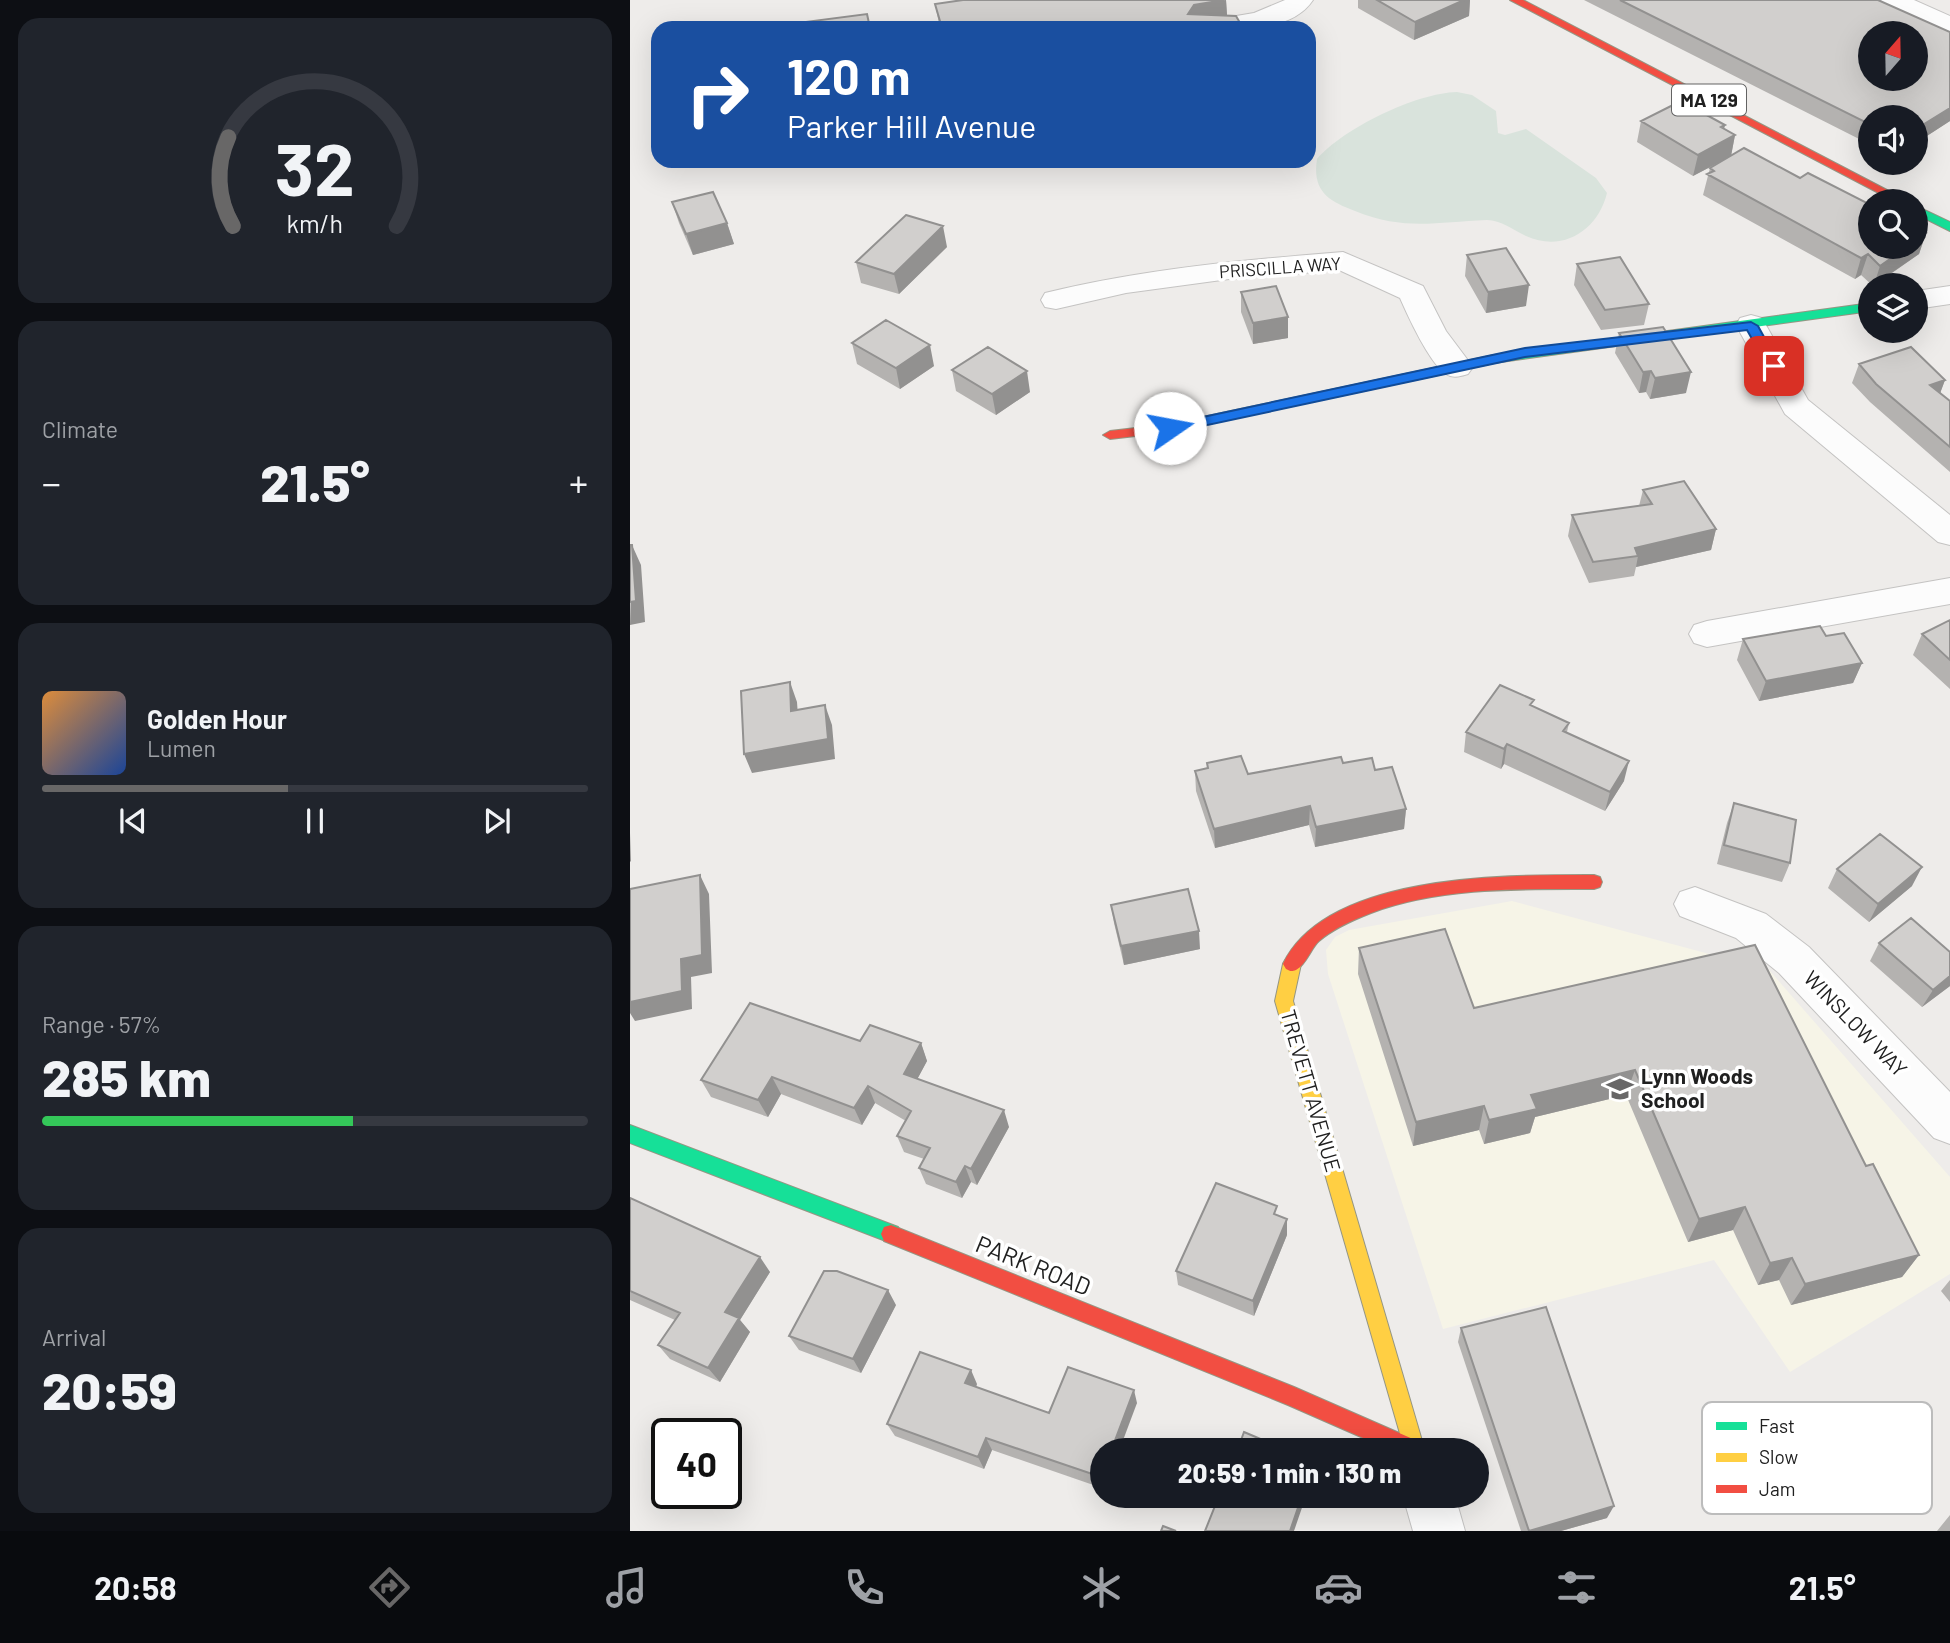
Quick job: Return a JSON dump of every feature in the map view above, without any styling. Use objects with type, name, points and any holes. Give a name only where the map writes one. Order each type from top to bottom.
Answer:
[{"type":"street","points":[[1247,21],[1292,8],[1301,0]]},
{"type":"street","name":"MA 129","points":[[1515,0],[1879,189]]},
{"type":"street","points":[[1893,0],[1950,25]]},
{"type":"street","points":[[1928,215],[1950,227]]},
{"type":"street","name":"PRISCILLA WAY","points":[[1056,300],[1126,284],[1228,270],[1343,261],[1412,292],[1433,334],[1457,367]]},
{"type":"street","points":[[1928,298],[1950,295]]},
{"type":"street","points":[[1110,435],[1170,428],[1525,352],[1751,326],[1858,309]]},
{"type":"street","points":[[1751,326],[1796,407],[1950,533]]},
{"type":"street","points":[[1707,634],[1950,591]]},
{"type":"street","name":"TREVETT AVENUE","points":[[1411,1438],[1283,1002],[1295,958],[1322,928],[1363,905],[1414,893],[1544,881],[1594,882]]},
{"type":"street","name":"WINSLOW WAY","points":[[1695,904],[1756,931],[1794,960],[1950,1123]]},
{"type":"street","name":"PARK ROAD","points":[[630,1134],[966,1263],[1388,1438]]},
{"type":"street","points":[[1432,1508],[1439,1531]]},
{"type":"shaded area","points":[[1457,92],[1472,95],[1496,111],[1498,133],[1505,135],[1526,129],[1596,178],[1607,193],[1596,218],[1577,235],[1566,240],[1540,241],[1492,220],[1436,223],[1389,221],[1355,211],[1330,199],[1324,193],[1317,179],[1317,159],[1329,147],[1362,124],[1402,105]]},
{"type":"shaded area","name":"Lynn Woods School","points":[[1512,901],[1769,970],[1950,1177],[1950,1274],[1790,1372],[1714,1260],[1443,1329],[1328,974],[1326,950],[1335,937],[1349,930]]},
{"type":"building","points":[[963,0],[1224,0],[1194,5],[1188,14],[1236,16],[1239,21],[940,21],[935,4]]},
{"type":"building","points":[[1377,0],[1464,0],[1415,22]]},
{"type":"building","points":[[1620,0],[1878,0],[1925,21],[1858,21],[1858,91],[1928,91],[1928,22],[1950,32],[1950,108],[1928,122],[1928,105],[1858,105],[1858,119]]},
{"type":"building","points":[[867,14],[868,21],[813,21]]},
{"type":"building","points":[[1681,101],[1725,125],[1721,127],[1735,135],[1698,155],[1641,121]]},
{"type":"building","points":[[1744,148],[1800,178],[1808,173],[1858,198],[1858,256],[1707,174],[1714,171],[1710,168]]},
{"type":"building","points":[[713,192],[727,223],[686,234],[672,202]]},
{"type":"building","points":[[906,215],[943,226],[894,274],[856,262]]},
{"type":"building","points":[[1506,248],[1529,285],[1488,292],[1467,255]]},
{"type":"building","points":[[1620,257],[1649,304],[1605,310],[1577,264]]},
{"type":"building","points":[[1873,259],[1890,259],[1880,266]]},
{"type":"building","points":[[1276,286],[1288,317],[1253,323],[1241,292]]},
{"type":"building","points":[[886,320],[930,345],[896,368],[852,343]]},
{"type":"building","points":[[1663,327],[1691,372],[1655,378],[1651,371],[1643,372],[1619,333]]},
{"type":"building","points":[[988,347],[1027,371],[992,394],[952,370]]},
{"type":"building","points":[[1911,347],[1945,380],[1930,385],[1950,401],[1950,447],[1876,384],[1859,364]]},
{"type":"building","points":[[1684,481],[1716,529],[1635,548],[1638,556],[1593,562],[1572,515],[1652,504],[1643,490]]},
{"type":"building","points":[[630,545],[636,601],[630,602]]},
{"type":"building","points":[[1950,620],[1950,660],[1922,634]]},
{"type":"building","points":[[1820,626],[1826,636],[1844,633],[1862,663],[1766,681],[1743,639]]},
{"type":"building","points":[[790,682],[791,711],[825,705],[828,739],[744,754],[741,691]]},
{"type":"building","points":[[1500,685],[1534,700],[1530,705],[1569,723],[1563,731],[1629,761],[1610,792],[1507,744],[1504,749],[1466,732]]},
{"type":"building","points":[[1241,756],[1248,774],[1341,757],[1343,763],[1372,758],[1375,770],[1392,767],[1406,809],[1316,827],[1310,806],[1214,829],[1195,771],[1208,768],[1207,763]]},
{"type":"building","points":[[1734,803],[1796,820],[1790,863],[1724,845]]},
{"type":"building","points":[[1880,834],[1922,867],[1878,904],[1837,869]]},
{"type":"building","points":[[700,875],[702,955],[681,959],[682,991],[630,1002],[630,889]]},
{"type":"building","points":[[1188,889],[1199,931],[1121,946],[1111,905]]},
{"type":"building","points":[[1911,918],[1950,952],[1950,976],[1933,990],[1879,943]]},
{"type":"building","points":[[1445,929],[1474,1008],[1755,945],[1866,1166],[1873,1164],[1919,1255],[1805,1284],[1792,1258],[1770,1263],[1745,1207],[1699,1219],[1635,1070],[1531,1095],[1537,1109],[1489,1120],[1484,1106],[1416,1122],[1359,948]]},
{"type":"building","points":[[750,1003],[860,1041],[870,1025],[921,1043],[904,1074],[1004,1110],[971,1169],[965,1166],[956,1182],[919,1168],[930,1148],[897,1136],[911,1111],[868,1086],[854,1108],[772,1077],[758,1100],[701,1080]]},
{"type":"building","points":[[1216,1183],[1277,1206],[1274,1214],[1287,1219],[1253,1301],[1176,1271]]},
{"type":"building","points":[[630,1198],[760,1257],[725,1312],[739,1318],[708,1368],[658,1345],[680,1313],[630,1291]]},
{"type":"building","points":[[824,1271],[837,1271],[888,1290],[853,1359],[789,1336]]},
{"type":"building","points":[[1546,1307],[1614,1506],[1529,1531],[1461,1328]]},
{"type":"building","points":[[920,1352],[971,1370],[965,1383],[1049,1413],[1068,1367],[1134,1390],[1116,1438],[1090,1438],[1090,1473],[986,1438],[978,1457],[887,1424]]},
{"type":"building","points":[[1244,1432],[1258,1438],[1242,1438]]},
{"type":"building","points":[[1214,1508],[1298,1508],[1290,1531],[1205,1531]]},
{"type":"building","points":[[1163,1526],[1176,1531],[1161,1531]]},
{"type":"traffic: fast","points":[[1928,215],[1950,227]]},
{"type":"traffic: fast","points":[[1494,359],[1858,309]]},
{"type":"traffic: fast","points":[[630,1134],[891,1234]]},
{"type":"traffic: slow","points":[[1292,964],[1284,1001],[1411,1438]]},
{"type":"traffic: jam","points":[[1515,0],[1879,189]]},
{"type":"traffic: jam","points":[[1110,435],[1170,428],[1494,359]]},
{"type":"traffic: jam","points":[[1292,964],[1312,937],[1344,916],[1383,902],[1474,886],[1594,882]]},
{"type":"traffic: jam","points":[[891,1234],[1294,1397],[1388,1438]]},
{"type":"place","name":"Lynn Woods School","points":[[1620,1089]]},
{"type":"route","points":[[1170,428],[1525,352],[1751,326],[1774,366]]}]
